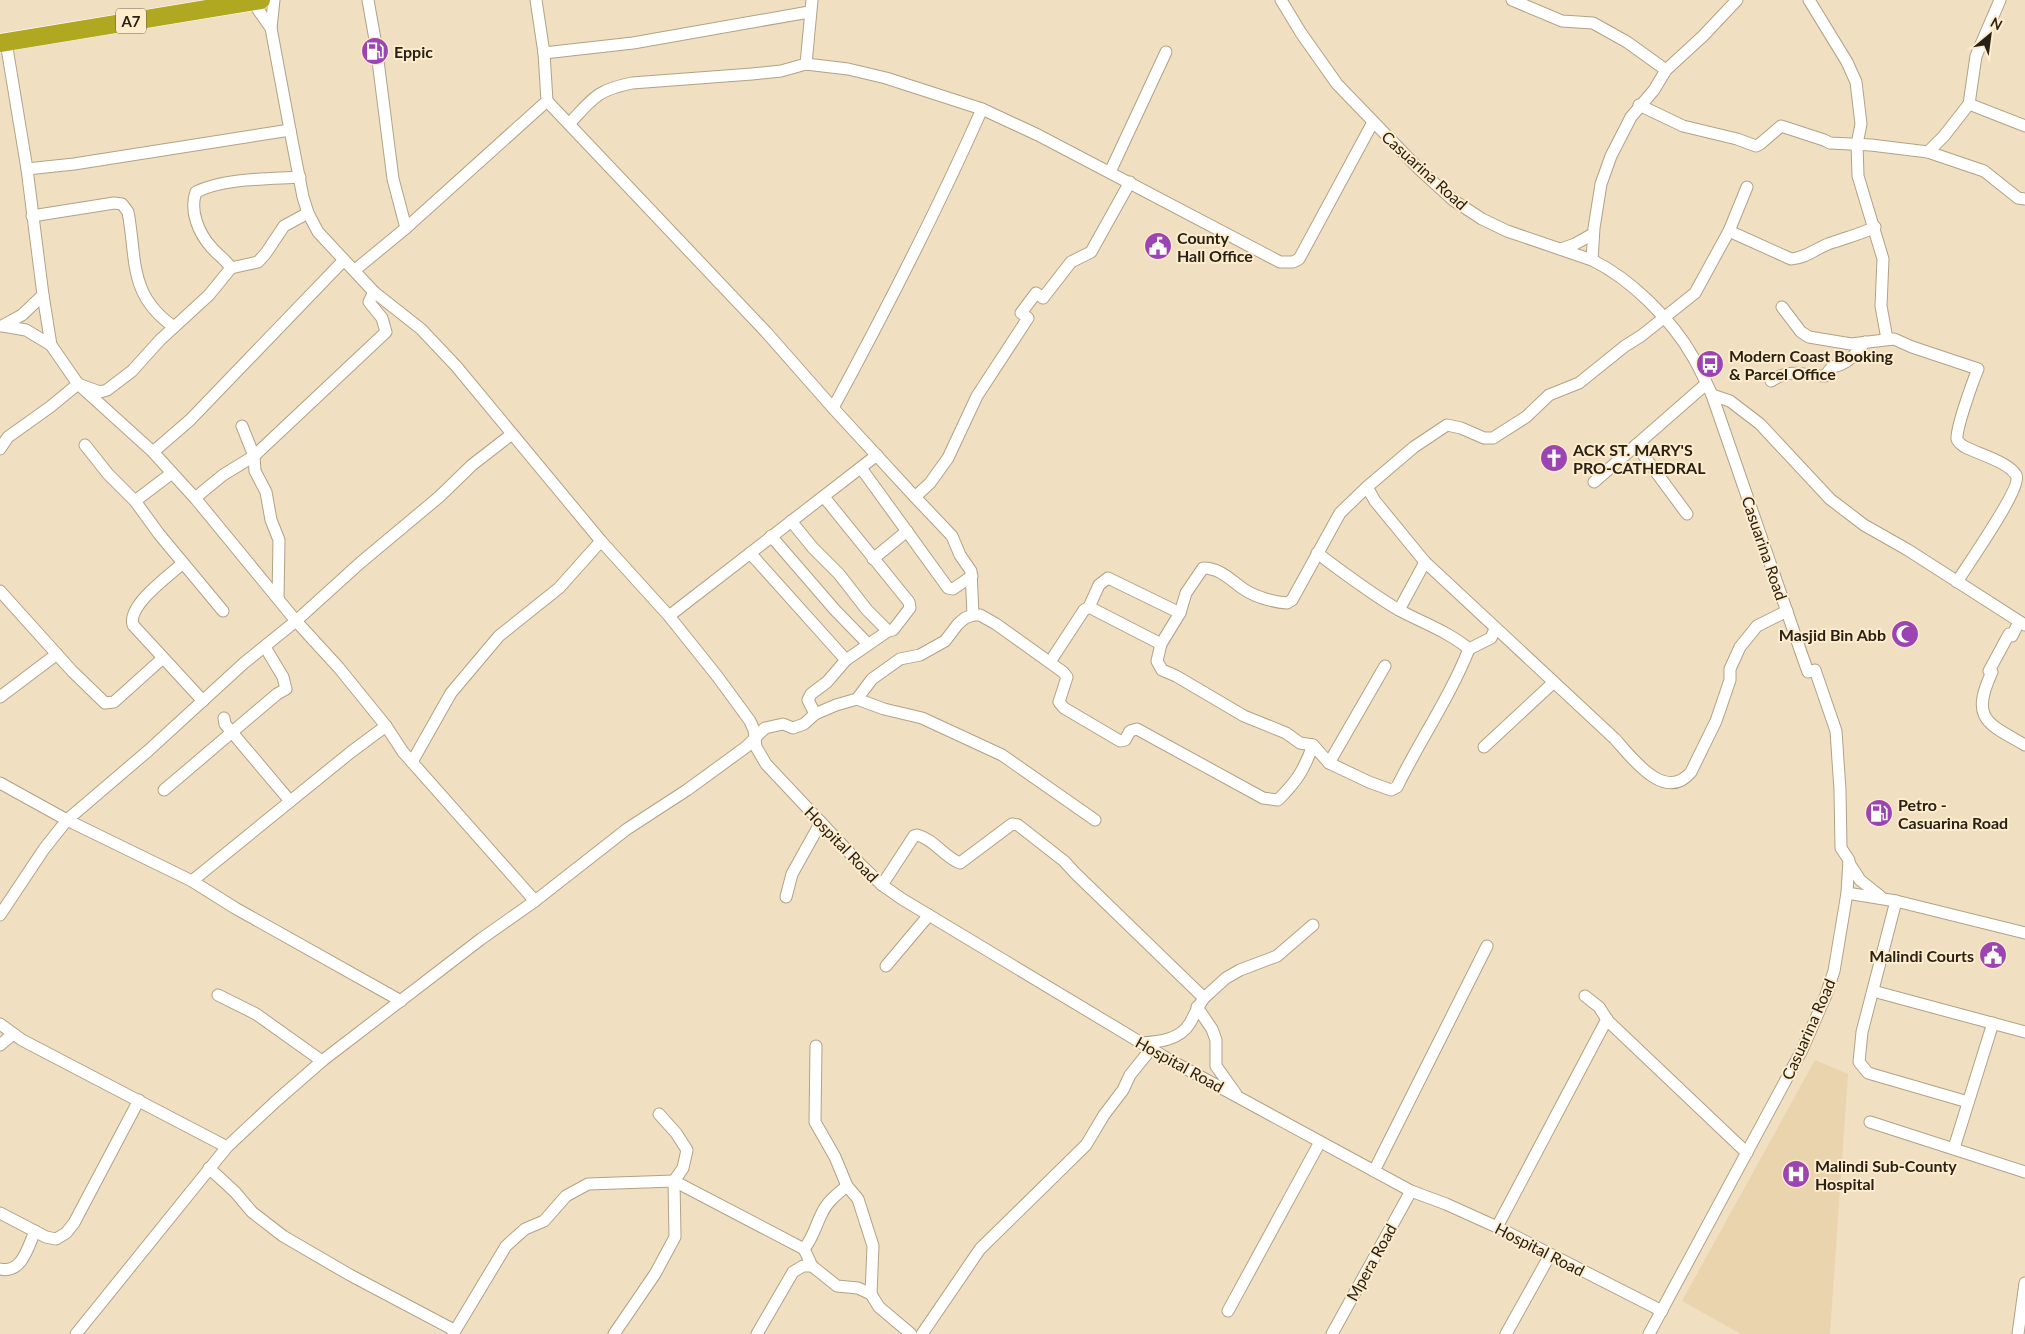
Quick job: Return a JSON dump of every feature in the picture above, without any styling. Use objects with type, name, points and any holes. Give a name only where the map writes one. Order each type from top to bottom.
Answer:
[{"type":"highway","name":"A7","points":[[3,42],[259,0]]},
{"type":"street","points":[[259,0],[261,12],[271,28]]},
{"type":"street","points":[[271,28],[274,0]]},
{"type":"street","points":[[368,0],[376,45],[393,179],[406,228]]},
{"type":"street","points":[[536,0],[544,53],[547,101],[766,332],[833,408],[952,536],[960,555],[971,572],[973,615]]},
{"type":"street","points":[[806,64],[809,12],[812,0]]},
{"type":"street","name":"Casuarina Road","points":[[1281,0],[1324,68],[1355,105],[1453,200],[1482,219],[1507,231],[1588,258],[1605,266],[1629,284],[1664,318],[1692,356],[1712,395],[1808,672],[1815,670],[1836,731],[1841,848],[1849,863],[1847,893],[1834,971],[1816,1020],[1787,1080],[1649,1334]]},
{"type":"street","points":[[1512,0],[1562,20],[1593,23],[1627,42],[1666,70]]},
{"type":"street","points":[[1588,258],[1601,184],[1611,156],[1631,117],[1639,106],[1648,99],[1666,70],[1703,36],[1736,0]]},
{"type":"street","points":[[1809,0],[1852,70],[1856,82],[1861,124],[1857,144],[1858,176],[1884,259],[1881,306],[1886,339]]},
{"type":"street","points":[[1818,13],[1820,0]]},
{"type":"street","points":[[1928,152],[1944,136],[1969,104],[1976,56],[2000,0]]},
{"type":"street","points":[[544,53],[633,43],[809,12]]},
{"type":"street","name":"Hospital Road","points":[[271,28],[308,213],[318,232],[374,292],[421,329],[456,366],[601,541],[669,616],[750,721],[759,754],[766,764],[882,885],[902,899],[1146,1046],[1320,1142],[1410,1191],[1446,1204],[1497,1227],[1662,1311]]},
{"type":"street","points":[[3,42],[26,169],[51,345]]},
{"type":"street","points":[[1110,172],[1166,52]]},
{"type":"street","points":[[569,124],[594,98],[613,87],[632,83],[781,71],[806,64],[848,69],[886,78],[982,109],[1130,182],[1280,262],[1293,262],[1299,259],[1373,122]]},
{"type":"street","points":[[355,270],[406,228],[547,101]]},
{"type":"street","points":[[1969,104],[2004,116],[2025,126]]},
{"type":"street","points":[[1639,106],[1683,126],[1737,139],[1756,146],[1780,126],[1830,143],[1928,152],[1984,171],[2018,198],[2025,199]]},
{"type":"street","points":[[833,408],[894,294],[959,161],[982,109]]},
{"type":"street","points":[[1861,124],[1870,137],[1884,148]]},
{"type":"street","points":[[26,169],[74,164],[290,130]]},
{"type":"street","points":[[231,268],[210,246],[198,227],[193,202],[196,192],[226,184],[300,176]]},
{"type":"street","points":[[915,497],[930,483],[948,458],[977,396],[1028,318],[1021,313],[1036,293],[1043,298],[1071,262],[1091,252],[1130,182]]},
{"type":"street","points":[[1495,629],[1490,638],[1469,649],[1451,690],[1394,789],[1385,789],[1330,763],[1313,745],[1300,743],[1286,733],[1244,716],[1176,676],[1162,670],[1156,661],[1161,644],[1180,612],[1186,593],[1203,568],[1211,568],[1223,573],[1247,591],[1271,601],[1287,603],[1292,600],[1340,513],[1414,447],[1447,425],[1461,428],[1484,438],[1493,438],[1526,417],[1549,395],[1579,383],[1624,346],[1642,336],[1695,293],[1730,230],[1747,187]]},
{"type":"street","points":[[32,216],[114,203],[122,204],[128,212],[138,285],[160,317],[174,327]]},
{"type":"street","points":[[78,384],[100,392],[107,390],[132,370],[174,327],[209,296],[231,268],[258,262],[284,226],[308,213]]},
{"type":"street","points":[[1730,230],[1760,246],[1791,259],[1802,258],[1834,242],[1875,227]]},
{"type":"street","points":[[1561,249],[1593,235]]},
{"type":"street","points":[[1593,235],[1605,266]]},
{"type":"street","points":[[153,452],[190,420],[344,260]]},
{"type":"street","points":[[195,498],[223,475],[254,456],[386,332],[382,318],[369,302],[374,292]]},
{"type":"street","points":[[1,327],[22,315],[43,295]]},
{"type":"street","points":[[1782,307],[1801,332],[1809,338],[1851,344],[1894,339],[1978,369],[1957,439],[1965,447],[2006,466],[2016,474],[2017,478],[2013,491],[2001,514],[1957,582]]},
{"type":"street","points":[[1,327],[26,330],[51,345],[78,384],[153,452],[195,498],[236,551],[338,668],[386,726],[412,762],[535,901]]},
{"type":"street","points":[[1771,381],[1781,374],[1796,372],[1825,376],[1832,367],[1842,365],[1853,358],[1865,342]]},
{"type":"street","points":[[0,449],[8,437],[78,384]]},
{"type":"street","points":[[1594,482],[1706,384]]},
{"type":"street","points":[[1712,395],[1730,400],[1760,424],[1830,499],[1859,522],[2022,624],[2012,636],[2009,634],[1988,670],[1992,672],[1982,698],[1982,712],[1990,724],[2025,745]]},
{"type":"street","points":[[242,426],[254,456],[255,471],[266,492],[271,520],[279,540],[278,598]]},
{"type":"street","points":[[0,915],[44,849],[67,820],[244,663],[296,621],[360,563],[439,497],[472,465],[512,434]]},
{"type":"street","points":[[85,445],[108,474],[135,501],[183,563],[223,610]]},
{"type":"street","points":[[1636,445],[1687,514]]},
{"type":"street","points":[[669,616],[877,455]]},
{"type":"street","points":[[861,468],[948,588],[953,589],[972,576]]},
{"type":"street","points":[[135,501],[172,473]]},
{"type":"street","points":[[1367,487],[1375,501],[1425,562],[1658,780],[1677,782],[1686,778],[1691,772],[1716,721],[1730,680],[1730,670],[1740,647],[1757,626],[1787,611]]},
{"type":"street","points":[[815,714],[808,700],[810,697],[827,682],[846,660],[888,631],[893,630],[910,608],[909,602],[824,497]]},
{"type":"street","points":[[791,521],[812,548],[839,574],[867,610],[888,631]]},
{"type":"street","points":[[873,559],[907,531]]},
{"type":"street","points":[[771,536],[834,610],[868,644]]},
{"type":"street","points":[[412,762],[451,693],[498,636],[559,588],[601,541]]},
{"type":"street","points":[[750,553],[846,660]]},
{"type":"street","points":[[1318,553],[1360,585],[1399,610],[1459,640],[1469,649]]},
{"type":"street","points":[[1399,610],[1425,562]]},
{"type":"street","points":[[183,563],[146,595],[131,620],[133,625],[203,701]]},
{"type":"street","points":[[1050,662],[1084,610],[1089,607],[1099,585],[1108,578],[1180,612]]},
{"type":"street","points":[[0,591],[56,654],[105,703],[114,702],[163,658]]},
{"type":"street","points":[[1089,607],[1161,644]]},
{"type":"street","points":[[857,699],[872,679],[900,660],[920,655],[945,641],[965,618],[980,615],[1050,662],[1067,677],[1059,702],[1064,708],[1120,741],[1124,741],[1130,731],[1137,729],[1263,798],[1278,800],[1296,782],[1313,745]]},
{"type":"street","points":[[164,790],[277,694],[286,689],[283,677],[265,647]]},
{"type":"street","points":[[0,697],[56,654]]},
{"type":"street","points":[[1330,763],[1385,666]]},
{"type":"street","points":[[1484,747],[1554,682]]},
{"type":"street","points":[[77,1334],[226,1147],[322,1061],[481,939],[535,901],[627,829],[687,790],[755,740],[765,728],[783,724],[793,728],[804,724],[815,714],[857,699],[922,718],[1002,755],[1095,820]]},
{"type":"street","points":[[224,718],[225,724],[290,801]]},
{"type":"street","points":[[192,881],[386,726]]},
{"type":"street","points":[[0,783],[67,820],[192,881],[235,908],[402,1001]]},
{"type":"street","points":[[786,897],[792,874],[820,822]]},
{"type":"street","points":[[882,885],[914,836],[917,835],[932,843],[960,863],[1012,824],[1018,825],[1064,861],[1200,1003],[1216,1040],[1216,1066],[1237,1096]]},
{"type":"street","points":[[1849,863],[1860,880],[1886,899]]},
{"type":"street","points":[[1848,881],[1886,899]]},
{"type":"street","points":[[1847,893],[1886,899],[2025,933]]},
{"type":"street","points":[[1843,912],[1856,904],[1855,901],[1861,899],[1886,899]]},
{"type":"street","points":[[1886,899],[1873,991],[1862,1032],[1859,1062],[1868,1073],[1968,1102]]},
{"type":"street","points":[[886,966],[929,915]]},
{"type":"street","points":[[922,1334],[980,1250],[1086,1145],[1104,1115],[1123,1090],[1146,1046],[1170,1039],[1183,1031],[1190,1023],[1200,1003],[1226,978],[1246,967],[1277,956],[1313,925]]},
{"type":"street","points":[[1374,1171],[1487,946]]},
{"type":"street","points":[[1873,991],[2025,1032]]},
{"type":"street","points":[[218,995],[256,1014],[322,1061]]},
{"type":"street","points":[[1585,996],[1599,1007],[1607,1019],[1747,1152]]},
{"type":"street","points":[[1497,1227],[1607,1019]]},
{"type":"street","points":[[1954,1148],[1994,1023]]},
{"type":"street","points":[[0,1024],[22,1040],[226,1147]]},
{"type":"street","points":[[0,1045],[13,1034]]},
{"type":"street","points":[[816,1046],[814,1122],[835,1157],[847,1186],[858,1199],[873,1246],[871,1294]]},
{"type":"street","points":[[0,1213],[46,1237],[56,1239],[66,1233],[74,1223],[139,1100]]},
{"type":"street","points":[[614,1334],[655,1274],[675,1237],[674,1182],[682,1168],[687,1150],[676,1132],[659,1114]]},
{"type":"street","points":[[1870,1122],[2025,1172]]},
{"type":"street","points":[[1228,1311],[1320,1142]]},
{"type":"street","points":[[209,1168],[235,1192],[252,1212],[283,1236],[453,1332],[506,1246],[525,1229],[544,1221],[566,1196],[588,1184],[674,1182],[804,1249],[812,1266],[837,1286],[858,1288],[871,1294],[879,1307],[911,1334]]},
{"type":"street","points":[[804,1249],[813,1238],[822,1212],[832,1198],[847,1186]]},
{"type":"street","name":"Mpera Road","points":[[1332,1334],[1410,1191]]},
{"type":"street","points":[[0,1269],[9,1270],[20,1264],[35,1231]]},
{"type":"street","points":[[1506,1334],[1550,1255]]},
{"type":"street","points":[[757,1334],[793,1272],[803,1266],[812,1266]]},
{"type":"street","points":[[2018,1334],[2025,1283]]},
{"type":"shaded area","name":"Malindi Sub-County Hospital","points":[[1815,1060],[1848,1074],[1830,1334],[1741,1334],[1682,1301]]},
{"type":"place","name":"Eppic","points":[[375,51]]},
{"type":"place","name":"County Hall Office","points":[[1158,246]]},
{"type":"place","name":"Modern Coast Booking & Parcel Office","points":[[1710,364]]},
{"type":"place","name":"ACK ST. MARY'S PRO-CATHEDRAL","points":[[1554,458]]},
{"type":"place","name":"Masjid Bin Abb","points":[[1905,634]]},
{"type":"place","name":"Petro - Casuarina Road","points":[[1879,813]]},
{"type":"place","name":"Malindi Courts","points":[[1993,955]]},
{"type":"place","name":"Malindi Sub-County Hospital","points":[[1796,1174]]}]
